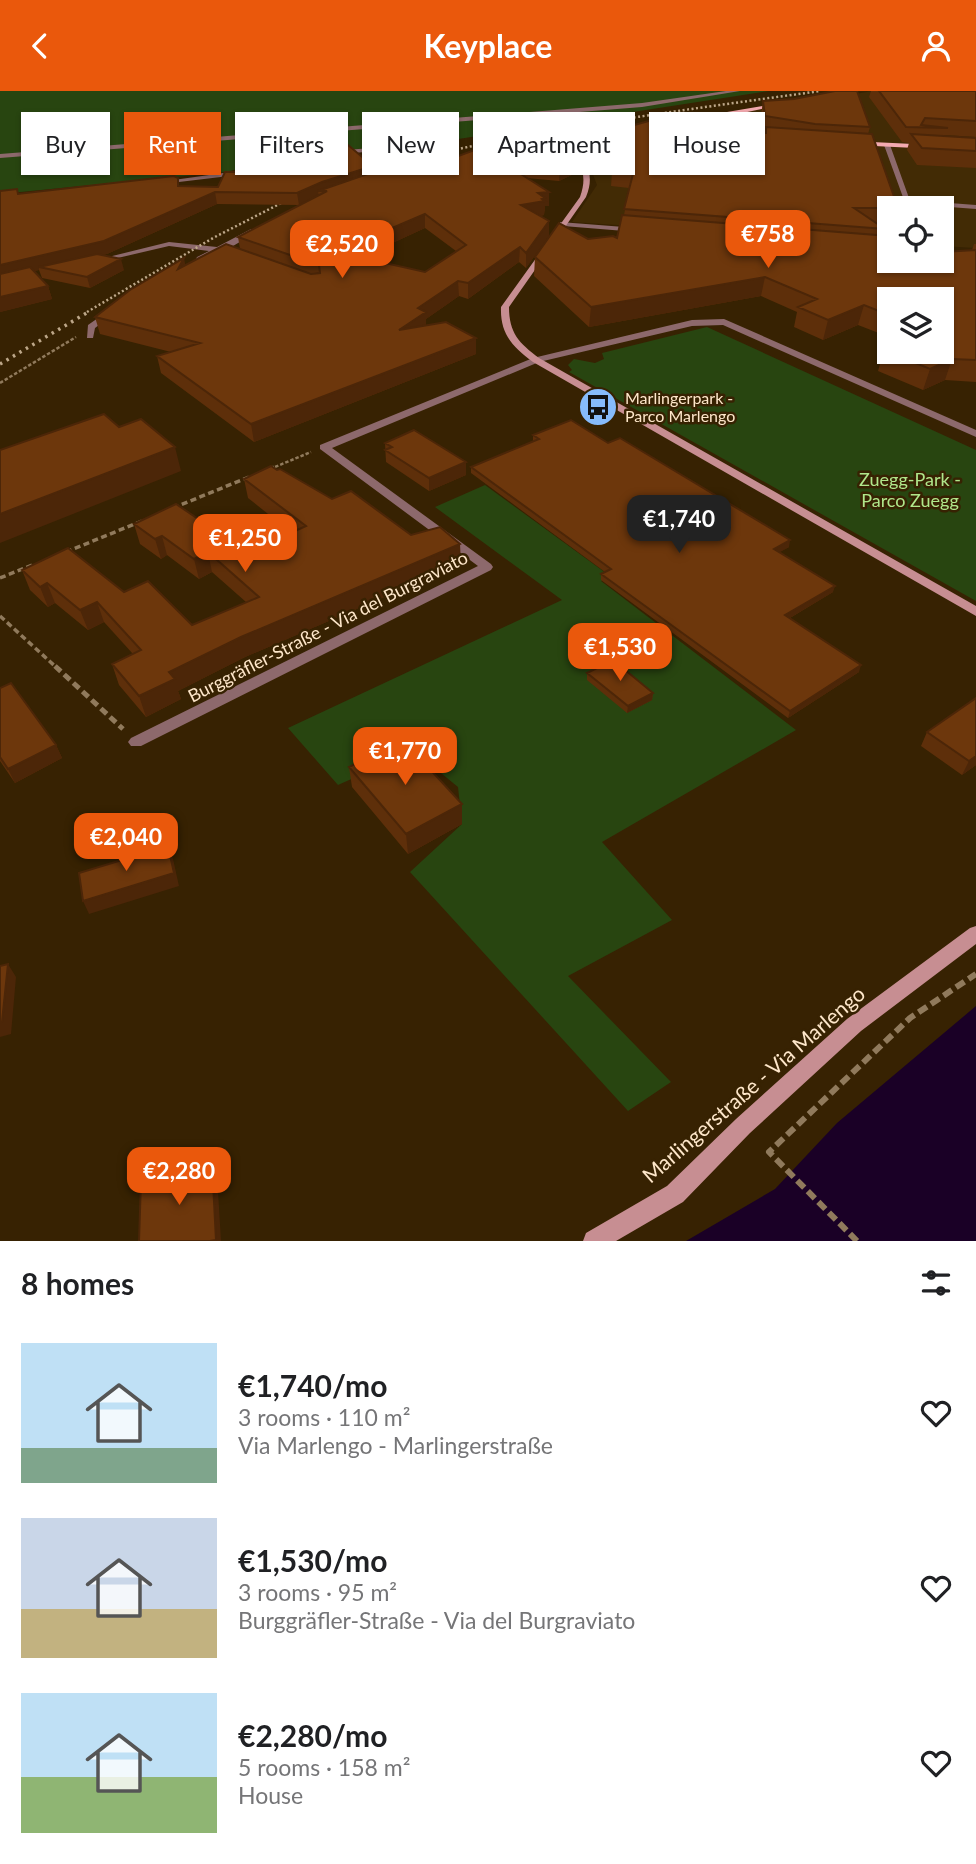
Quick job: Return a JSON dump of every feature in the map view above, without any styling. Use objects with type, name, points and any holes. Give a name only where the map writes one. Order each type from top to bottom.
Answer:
[{"type":"main road","points":[[732,112],[787,103]]},
{"type":"main road","points":[[739,112],[750,108]]},
{"type":"main road","points":[[765,135],[785,139]]},
{"type":"main road","points":[[849,143],[976,149]]},
{"type":"street","points":[[0,156],[642,104],[737,91]]},
{"type":"street","points":[[635,126],[647,124]]},
{"type":"street","points":[[921,138],[976,141]]},
{"type":"street","points":[[887,145],[906,199],[976,207]]},
{"type":"street","points":[[156,182],[246,171],[299,156],[362,151]]},
{"type":"street","points":[[589,175],[590,182],[583,197],[505,307],[504,326],[514,343],[536,360],[976,612]]},
{"type":"street","points":[[193,263],[268,224]]},
{"type":"street","points":[[563,225],[646,230]]},
{"type":"street","points":[[86,263],[169,244],[229,252]]},
{"type":"street","points":[[90,331],[122,307]]},
{"type":"street","points":[[324,447],[536,360],[692,323],[724,322],[976,433]]},
{"type":"street","name":"Burggräfler-Straße - Via del Burgraviato","points":[[136,742],[487,567],[324,447]]},
{"type":"street","name":"Marlingerstraße - Via Marlengo","points":[[594,1241],[675,1194],[743,1126],[854,1025],[976,934]]},
{"type":"path","points":[[0,383],[90,331]]},
{"type":"path","points":[[168,510],[324,447]]},
{"type":"path","points":[[65,552],[142,520]]},
{"type":"path","points":[[0,578],[39,563]]},
{"type":"path","points":[[0,617],[136,742]]},
{"type":"path","points":[[857,1241],[769,1152],[910,1018],[976,974]]},
{"type":"shaded area","points":[[873,91],[976,91],[976,248],[954,247],[954,196],[877,196],[877,242],[572,222],[597,185],[593,175],[635,175],[635,129],[649,127],[649,175],[765,175],[765,112],[742,112]]},
{"type":"shaded area","points":[[976,1006],[976,1241],[686,1241],[775,1189],[837,1123]]},
{"type":"green space","points":[[0,91],[769,91],[633,112],[473,112],[473,137],[459,139],[459,112],[362,112],[362,149],[348,150],[348,112],[235,112],[235,170],[221,172],[221,112],[124,112],[124,175],[195,175],[0,194]]},
{"type":"green space","name":"Zuegg-Park - Parco Zuegg","points":[[707,327],[976,450],[976,601],[569,372],[572,370],[568,365],[574,359],[595,363],[604,359],[602,353]]},
{"type":"green space","points":[[485,485],[610,576],[601,581],[796,730],[602,842],[672,920],[568,976],[671,1082],[628,1111],[410,872],[462,824],[458,787],[414,751],[338,785],[288,728],[562,600],[435,507]]},
{"type":"building","points":[[835,91],[857,91],[870,127],[815,124],[765,116],[763,101],[794,99]]},
{"type":"building","points":[[879,91],[976,91],[976,121],[925,118],[921,125],[948,128],[906,127]]},
{"type":"building","points":[[649,121],[649,175],[765,175],[766,127],[872,134],[894,196],[877,196],[877,208],[854,208],[877,224],[877,228],[624,209],[633,175],[635,175],[635,125]]},
{"type":"building","points":[[911,134],[976,138],[976,151],[922,148]]},
{"type":"building","points":[[348,145],[362,157],[362,169],[348,174]]},
{"type":"building","points":[[473,151],[473,175],[522,175],[549,192],[538,193],[545,201],[521,205],[549,221],[526,253],[520,247],[468,283],[458,281],[418,308],[426,312],[399,330],[446,322],[476,338],[251,424],[157,356],[200,343],[95,317],[130,290],[184,258],[178,269],[226,244],[311,274],[320,273],[319,265],[238,237],[327,191],[318,191],[364,175],[459,175],[459,156]],"holes":[[[425,214],[466,245],[425,272],[336,252]]]},
{"type":"building","points":[[225,172],[235,172],[235,175],[344,175],[297,193],[215,192],[104,241],[0,265],[0,191],[17,189],[18,194],[174,176],[178,178],[178,186],[218,187]]},
{"type":"building","points":[[622,215],[877,235],[877,273],[954,273],[954,251],[976,250],[976,360],[954,359],[954,287],[877,287],[877,310],[864,305],[828,320],[798,307],[817,299],[765,277],[591,307],[535,257],[559,223],[588,239],[613,236],[617,238]]},
{"type":"building","points":[[97,254],[121,259],[87,277],[39,267]]},
{"type":"building","points":[[30,267],[48,286],[0,297],[0,274]]},
{"type":"building","points":[[918,364],[941,364],[930,369]]},
{"type":"building","points":[[104,414],[119,427],[141,419],[175,447],[0,514],[0,450]]},
{"type":"building","points":[[571,420],[608,443],[620,438],[790,540],[774,549],[835,586],[785,615],[861,665],[790,711],[601,574],[611,569],[471,467],[539,439],[533,435]]},
{"type":"building","points":[[414,430],[466,462],[429,478],[385,450],[392,447],[385,443]]},
{"type":"building","points":[[271,466],[332,499],[351,491],[411,535],[440,527],[460,544],[241,637],[169,672],[175,679],[139,696],[112,664],[141,650],[97,602],[80,610],[47,583],[40,587],[22,570],[68,548],[124,592],[148,581],[192,625],[259,597],[208,552],[194,559],[162,536],[155,539],[134,524],[176,504],[234,543],[246,538],[258,548],[306,526],[244,479]]},
{"type":"building","points":[[613,660],[653,693],[628,706],[587,673]]},
{"type":"building","points":[[11,683],[56,745],[8,769],[0,757],[0,688]]},
{"type":"building","points":[[976,698],[976,756],[969,761],[927,732]]},
{"type":"building","points":[[403,740],[462,804],[406,834],[349,767]]},
{"type":"building","points":[[168,846],[174,873],[83,901],[79,873]]},
{"type":"building","points":[[8,964],[2,1022],[0,1022],[0,966]]},
{"type":"building","points":[[212,1163],[216,1240],[139,1241],[141,1180]]},
{"type":"railway","points":[[356,174],[528,135],[820,91]]},
{"type":"railway","points":[[87,312],[213,238],[293,197]]},
{"type":"railway","points":[[0,364],[90,311]]},
{"type":"place","name":"Marlingerpark - Parco Marlengo","points":[[598,407]]}]
